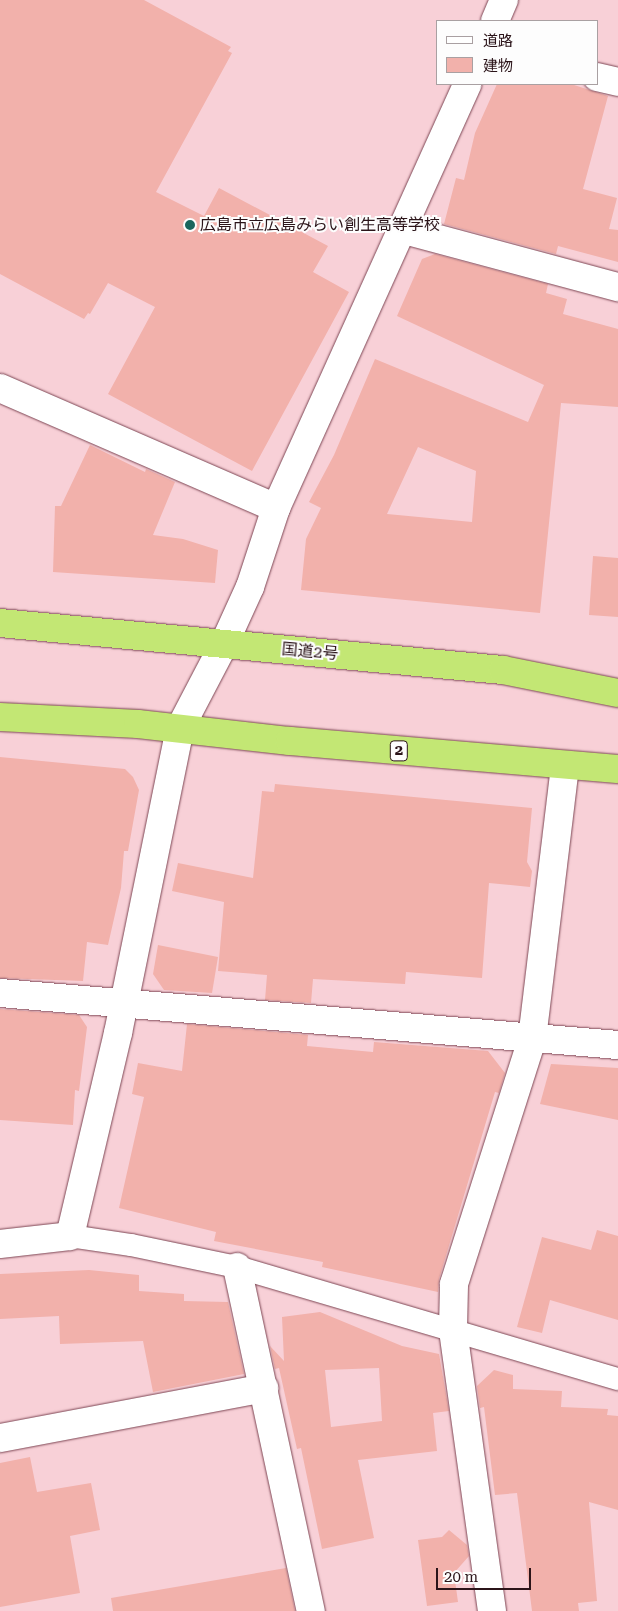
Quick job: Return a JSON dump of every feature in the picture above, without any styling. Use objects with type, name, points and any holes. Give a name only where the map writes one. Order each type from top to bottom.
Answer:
[{"type":"highway","name":"国道2号","points":[[0,623],[503,670],[618,693]]},
{"type":"highway","name":"2","points":[[0,717],[180,728],[565,766],[618,769]]},
{"type":"street","points":[[495,20],[504,0]]},
{"type":"street","points":[[598,77],[618,82]]},
{"type":"street","points":[[70,1236],[124,1003],[180,728],[224,644],[250,587],[276,508],[467,85]]},
{"type":"street","points":[[401,229],[618,287]]},
{"type":"street","points":[[0,388],[276,508]]},
{"type":"street","points":[[489,1610],[452,1329],[454,1284],[532,1039],[565,766]]},
{"type":"street","points":[[0,993],[618,1045]]},
{"type":"street","points":[[0,1244],[70,1236],[131,1245],[237,1267],[618,1379]]},
{"type":"street","points":[[237,1267],[311,1611]]},
{"type":"street","points":[[0,1438],[264,1388]]},
{"type":"building","points":[[0,0],[144,0],[231,47],[228,51],[232,53],[156,192],[204,216],[219,188],[328,246],[313,272],[349,292],[252,471],[108,394],[155,307],[108,283],[90,314],[88,313],[84,319],[0,274]]},
{"type":"building","points":[[497,85],[574,85],[608,96],[583,189],[617,198],[609,229],[618,230],[618,262],[558,246],[556,254],[444,224],[456,178],[464,180],[475,133]]},
{"type":"building","points":[[435,254],[548,284],[546,293],[567,299],[563,314],[618,329],[618,407],[561,403],[540,613],[301,590],[306,539],[321,508],[309,502],[334,455],[375,359],[528,422],[544,385],[397,316],[422,259]],"holes":[[[418,447],[476,471],[472,522],[387,514]]]},
{"type":"building","points":[[90,445],[145,472],[146,469],[175,482],[153,535],[183,539],[218,550],[215,583],[53,572],[55,506],[61,506]]},
{"type":"building","points":[[593,556],[618,558],[618,617],[589,615]]},
{"type":"building","points":[[0,757],[125,769],[133,777],[139,790],[128,851],[124,851],[121,888],[108,945],[87,942],[83,981],[0,978]]},
{"type":"building","points":[[275,784],[532,808],[527,862],[532,871],[530,887],[489,883],[482,978],[406,972],[405,984],[313,979],[311,1003],[265,1000],[267,975],[218,971],[224,902],[172,891],[178,863],[253,878],[262,791],[274,792]]},
{"type":"building","points":[[158,945],[218,957],[212,993],[164,990],[153,974]]},
{"type":"building","points":[[0,1009],[79,1015],[87,1027],[79,1091],[75,1090],[73,1125],[0,1120]]},
{"type":"building","points":[[187,1024],[308,1035],[307,1046],[373,1052],[374,1042],[488,1051],[505,1073],[499,1093],[495,1092],[439,1279],[438,1292],[322,1267],[323,1262],[214,1241],[216,1232],[119,1208],[144,1097],[132,1094],[138,1063],[182,1071]]},
{"type":"building","points":[[551,1064],[618,1068],[618,1120],[540,1104]]},
{"type":"building","points":[[597,1230],[618,1236],[618,1320],[550,1300],[542,1333],[517,1327],[542,1237],[591,1250]]},
{"type":"building","points":[[89,1270],[139,1275],[139,1291],[184,1294],[184,1301],[228,1302],[244,1374],[153,1392],[143,1341],[60,1344],[59,1316],[0,1319],[0,1274]]},
{"type":"building","points":[[320,1312],[402,1346],[439,1354],[449,1411],[433,1413],[437,1451],[358,1460],[374,1538],[322,1549],[301,1448],[297,1449],[279,1368],[275,1369],[270,1346],[284,1361],[282,1317]],"holes":[[[379,1368],[382,1421],[331,1427],[325,1370]]]},
{"type":"building","points":[[494,1370],[513,1375],[513,1389],[562,1391],[561,1407],[608,1409],[607,1415],[618,1416],[618,1510],[589,1502],[597,1601],[578,1603],[579,1611],[532,1611],[517,1493],[495,1495],[484,1407],[480,1408],[477,1386]]},
{"type":"building","points":[[30,1457],[37,1492],[91,1483],[100,1530],[70,1536],[80,1593],[0,1607],[0,1463]]},
{"type":"building","points":[[449,1530],[467,1545],[469,1556],[454,1573],[458,1602],[427,1606],[418,1540],[442,1537]]},
{"type":"building","points":[[286,1568],[295,1611],[113,1611],[111,1598]]},
{"type":"place","name":"広島市立広島みらい創生高等学校","points":[[190,225]]}]
